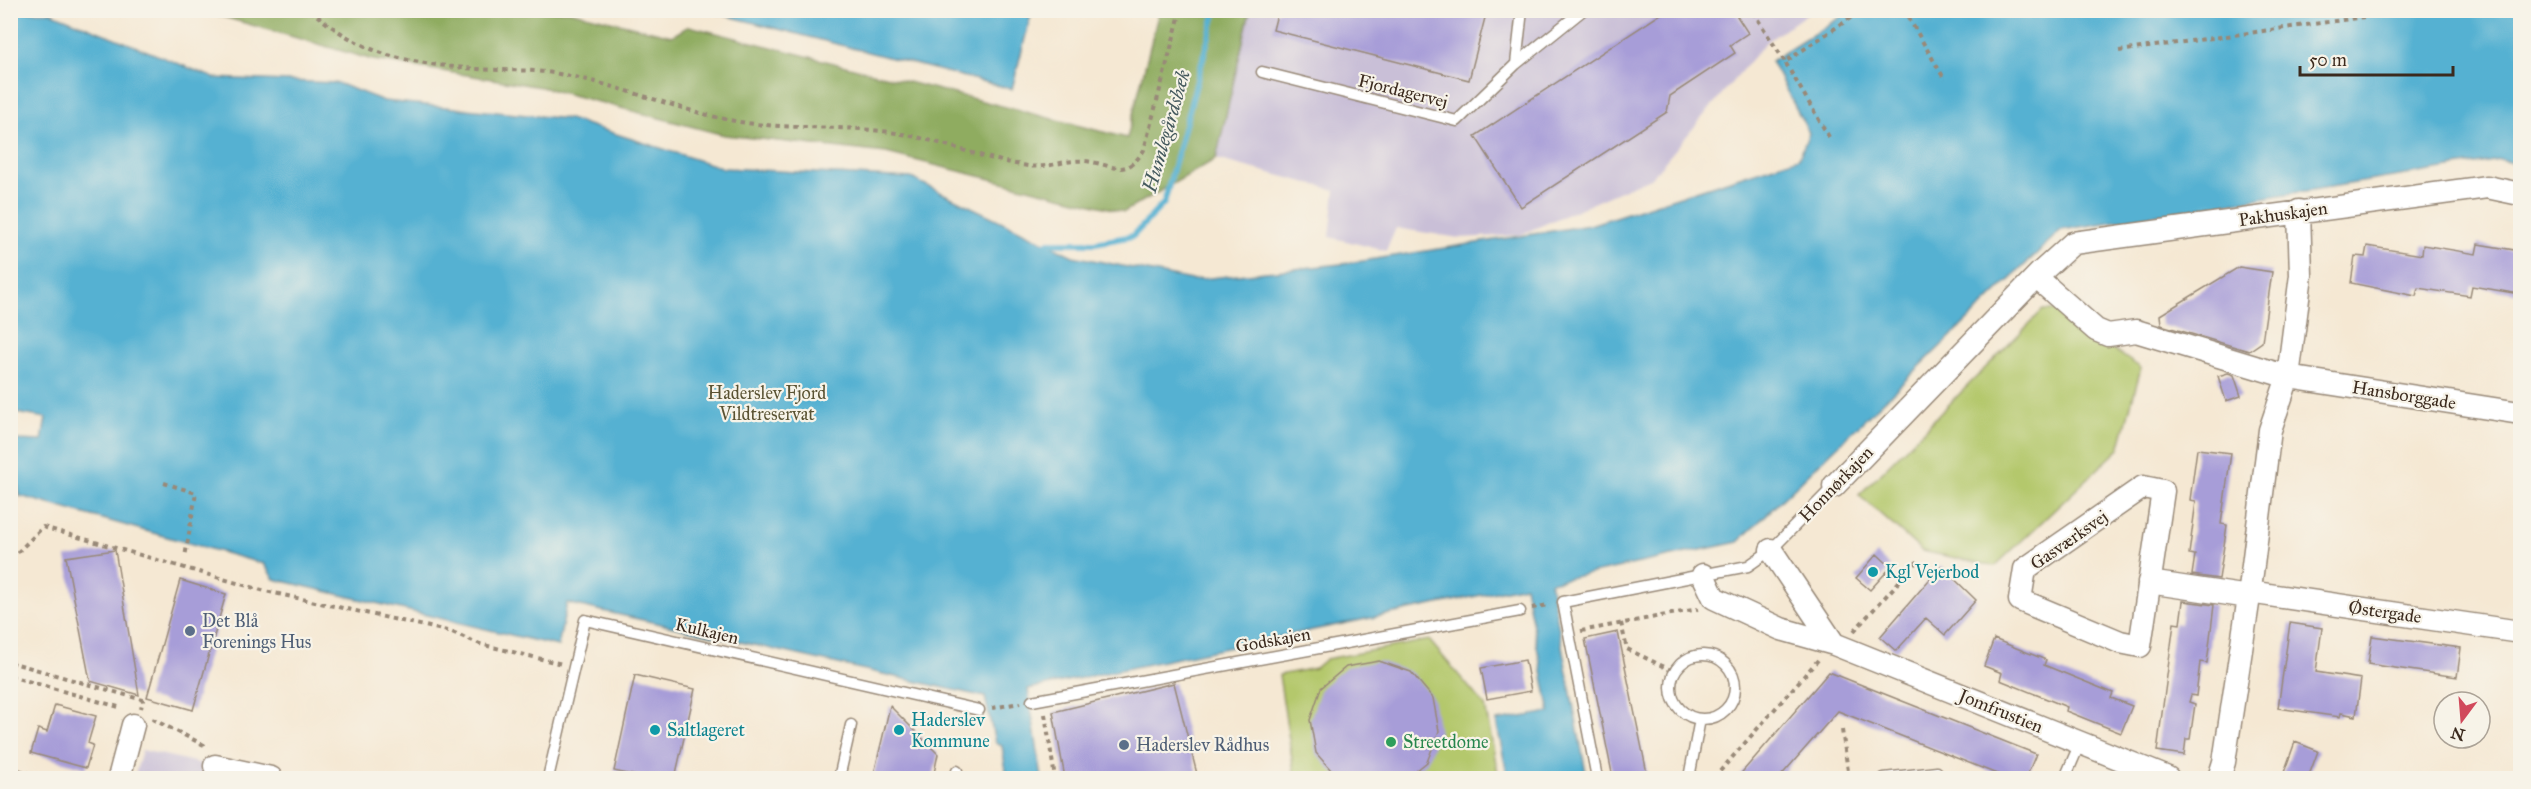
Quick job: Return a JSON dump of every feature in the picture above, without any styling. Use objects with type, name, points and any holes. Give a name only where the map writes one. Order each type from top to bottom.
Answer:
[{"type":"street","name":"Pakhuskajen","points":[[2044,269],[2073,243],[2487,187],[2520,194]]},
{"type":"street","points":[[2218,778],[2224,762],[2270,430],[2288,377],[2301,275],[2299,211]]},
{"type":"street","name":"Hansborggade","points":[[2044,269],[2096,330],[2108,335],[2136,331],[2288,377],[2520,414]]},
{"type":"street","name":"Honnørkajen","points":[[1834,486],[2044,269]]},
{"type":"street","name":"Gasværksvej","points":[[2144,488],[2163,491],[2149,582],[2140,646],[2120,642],[2020,600],[2025,569],[2144,488]]},
{"type":"street","points":[[1771,550],[1837,645]]},
{"type":"street","points":[[1703,575],[1714,598]]},
{"type":"street","points":[[2149,582],[2249,594]]},
{"type":"street","name":"Østergade","points":[[2249,594],[2520,632]]},
{"type":"street","name":"Jomfrustien","points":[[1714,598],[1781,629],[1837,645],[2080,743],[2129,767],[2168,778]]},
{"type":"street","points":[[119,778],[136,719]]},
{"type":"street","points":[[215,766],[271,778]]},
{"type":"lane","points":[[1516,64],[1522,10]]},
{"type":"lane","name":"Fjordagervej","points":[[1262,72],[1457,122],[1516,64],[1583,10]]},
{"type":"lane","name":"Honnørkajen","points":[[1563,602],[1748,566],[1771,550],[1834,486]]},
{"type":"lane","points":[[1563,602],[1597,778]]},
{"type":"lane","name":"Godskajen","points":[[1037,700],[1520,611]]},
{"type":"lane","name":"Kulkajen","points":[[548,778],[585,621],[979,710]]},
{"type":"lane","points":[[1706,654],[1722,661],[1733,674],[1735,690],[1729,706],[1716,716],[1700,719],[1684,713],[1674,700],[1671,683],[1677,668],[1690,657],[1706,654]]},
{"type":"lane","points":[[1689,778],[1700,719]]},
{"type":"lane","points":[[839,778],[851,725]]},
{"type":"lane","points":[[2065,778],[2080,743]]},
{"type":"lane","points":[[1884,778],[1937,772]]},
{"type":"path","points":[[310,10],[346,37],[390,55],[479,69],[523,69],[560,74],[672,106],[731,120],[793,128],[856,129],[896,133],[1025,166],[1048,167],[1066,161],[1087,161],[1113,169],[1127,167],[1138,159],[1144,150],[1181,10]]},
{"type":"path","points":[[1785,62],[1862,10]]},
{"type":"path","points":[[1904,10],[1945,80]]},
{"type":"path","points":[[2119,51],[2414,10]]},
{"type":"path","points":[[1753,12],[1828,136]]},
{"type":"path","points":[[164,483],[196,493],[185,557]]},
{"type":"path","points":[[10,555],[14,556],[43,527],[265,591],[452,632],[480,644],[574,667]]},
{"type":"path","points":[[1837,645],[1918,561]]},
{"type":"path","points":[[1569,634],[1701,608],[1714,598]]},
{"type":"path","points":[[1520,611],[1563,602]]},
{"type":"path","points":[[1622,623],[1627,649],[1675,672]]},
{"type":"path","points":[[10,663],[143,700],[136,719]]},
{"type":"path","points":[[1714,778],[1811,668]]},
{"type":"path","points":[[979,710],[1037,700],[1055,778]]},
{"type":"path","points":[[1842,730],[1849,778]]},
{"type":"path","points":[[10,768],[48,778]]},
{"type":"shaded area","points":[[1250,11],[1811,11],[1765,43],[1652,177],[1520,235],[1459,238],[1396,228],[1386,251],[1330,237],[1335,190],[1216,159]]},
{"type":"shaded area","points":[[142,750],[264,778],[134,778]]},
{"type":"green space","points":[[203,11],[569,11],[672,36],[689,26],[1127,138],[1159,11],[1250,11],[1216,159],[1124,212],[886,153],[724,135],[541,87],[373,60]]},
{"type":"green space","points":[[2043,310],[2054,310],[2141,368],[2119,449],[1995,566],[1922,551],[1859,495]]},
{"type":"green space","name":"Streetdome","points":[[1429,640],[1485,706],[1499,778],[1295,778],[1279,675],[1315,668],[1326,659]]},
{"type":"sand","points":[[11,439],[15,440],[14,465],[20,496],[11,498]]},
{"type":"water","points":[[717,10],[1032,11],[1012,89],[716,13]]},
{"type":"water","name":"Haderslev Fjord Vildtreservat","points":[[10,11],[50,12],[214,78],[337,83],[384,101],[569,119],[723,168],[911,178],[1073,256],[1192,280],[1350,263],[1590,225],[1799,158],[1809,133],[1771,61],[1850,11],[2520,11],[2520,164],[2500,160],[2061,230],[1738,542],[1550,582],[1587,778],[1508,778],[1496,721],[1550,712],[1525,586],[1028,689],[1042,778],[1007,778],[1002,746],[995,742],[985,697],[567,603],[558,646],[274,579],[264,564],[20,496],[14,465],[15,440],[42,441],[46,418],[11,412]]},
{"type":"building","points":[[1278,10],[1487,10],[1469,80],[1273,30]]},
{"type":"building","points":[[1667,10],[1733,10],[1748,33],[1730,45],[1735,53],[1670,96],[1667,112],[1521,207],[1475,136]]},
{"type":"building","points":[[2478,244],[2520,251],[2520,294],[2472,286],[2470,296],[2418,288],[2416,296],[2351,283],[2355,256],[2365,257],[2367,246],[2422,255],[2423,245],[2476,254]]},
{"type":"building","points":[[2239,267],[2272,272],[2262,342],[2249,351],[2161,325],[2160,315]]},
{"type":"building","points":[[2228,373],[2234,375],[2241,396],[2226,401],[2218,376]]},
{"type":"building","points":[[2197,449],[2231,453],[2221,524],[2227,525],[2219,579],[2192,575],[2195,555],[2189,554],[2196,501],[2190,500]]},
{"type":"building","points":[[115,550],[139,695],[90,681],[66,557]]},
{"type":"building","name":"Kgl Vejerbod","points":[[1877,554],[1891,567],[1870,590],[1856,578]]},
{"type":"building","points":[[1941,566],[1976,600],[1945,635],[1926,618],[1896,651],[1880,637]]},
{"type":"building","points":[[180,580],[226,594],[193,710],[147,697]]},
{"type":"building","points":[[2183,601],[2214,605],[2207,663],[2200,662],[2196,696],[2191,695],[2189,702],[2195,704],[2190,739],[2186,739],[2184,755],[2157,751],[2174,623],[2180,624]]},
{"type":"building","points":[[2290,623],[2322,628],[2316,672],[2361,679],[2356,716],[2341,713],[2340,717],[2278,708]]},
{"type":"building","points":[[1618,632],[1648,778],[1613,778],[1585,639]]},
{"type":"building","points":[[2372,636],[2461,648],[2457,677],[2368,664]]},
{"type":"building","points":[[1994,639],[2046,660],[2044,665],[2113,693],[2111,698],[2132,706],[2121,733],[2066,711],[2067,707],[2000,680],[2002,673],[1984,666]]},
{"type":"building","points":[[1525,660],[1531,691],[1487,699],[1481,668]]},
{"type":"building","points":[[1379,661],[1411,672],[1433,698],[1439,731],[1427,762],[1407,778],[1338,778],[1316,753],[1310,720],[1321,688],[1346,667]]},
{"type":"building","points":[[1829,672],[2036,754],[2026,778],[2007,778],[1838,711],[1779,778],[1737,778]]},
{"type":"building","name":"Saltlageret","points":[[635,675],[695,689],[675,778],[646,778],[614,771]]},
{"type":"building","name":"Haderslev Rådhus","points":[[1174,683],[1198,778],[1065,778],[1053,712]]},
{"type":"building","points":[[55,705],[96,716],[88,743],[93,745],[86,768],[31,753],[38,729],[47,732]]},
{"type":"building","name":"Haderslev Kommune","points":[[890,706],[938,754],[933,778],[873,778]]},
{"type":"building","points":[[2295,742],[2318,751],[2308,778],[2282,778]]},
{"type":"waterway","name":"Humlegårdsbæk","points":[[1047,243],[1095,243],[1133,236],[1164,203],[1216,10]]},
{"type":"place","name":"Kgl Vejerbod","points":[[1873,572]]},
{"type":"place","name":"Det Blå Forenings Hus","points":[[190,631]]},
{"type":"place","name":"Saltlageret","points":[[655,730]]},
{"type":"place","name":"Haderslev Kommune","points":[[899,730]]},
{"type":"place","name":"Streetdome","points":[[1391,742]]},
{"type":"place","name":"Haderslev Rådhus","points":[[1124,745]]}]
